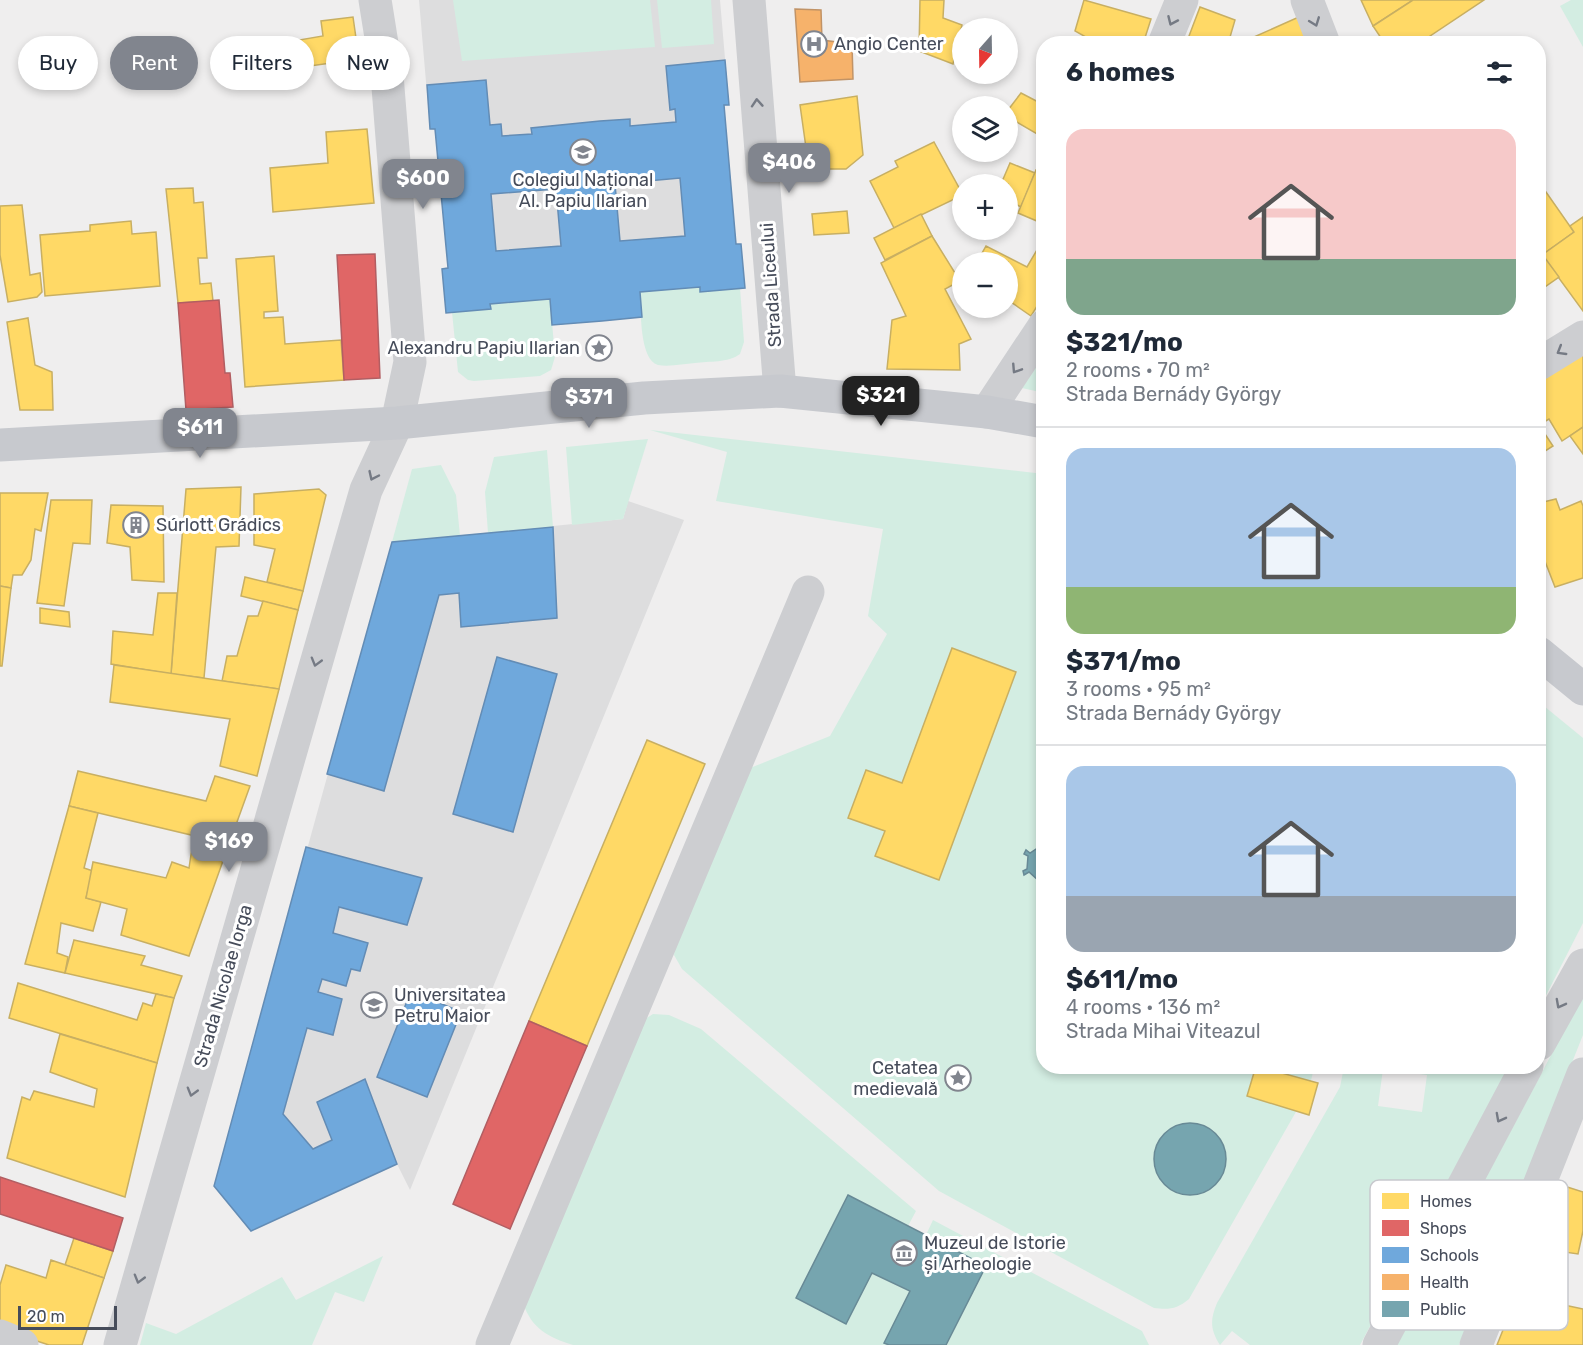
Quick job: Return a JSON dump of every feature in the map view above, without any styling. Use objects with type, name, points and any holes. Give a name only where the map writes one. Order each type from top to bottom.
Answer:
[{"type":"main road","points":[[0,445],[397,423],[644,398],[780,391],[987,412],[1036,421]]},
{"type":"main road","points":[[1546,659],[1583,689]]},
{"type":"street","name":"Strada Nicolae Iorga","points":[[120,1345],[366,490],[397,423],[410,362],[387,75],[375,0]]},
{"type":"street","name":"Strada Liceului","points":[[749,0],[780,391]]},
{"type":"street","points":[[1167,36],[1182,0]]},
{"type":"street","points":[[1307,0],[1321,36]]},
{"type":"street","points":[[1546,360],[1583,337]]},
{"type":"street","points":[[987,412],[1036,338]]},
{"type":"street","points":[[492,1345],[808,592]]},
{"type":"street","points":[[1546,1031],[1583,965]]},
{"type":"street","points":[[1467,1180],[1523,1074]]},
{"type":"street","points":[[1541,1180],[1583,1074]]},
{"type":"street","points":[[1379,1345],[1387,1330]]},
{"type":"street","points":[[1476,1345],[1482,1330]]},
{"type":"street","points":[[0,1336],[22,1345]]},
{"type":"shaded area","name":"Colegiul Național Al. Papiu Ilarian","points":[[419,0],[720,0],[729,105],[724,106],[736,244],[741,244],[745,288],[640,292],[642,317],[575,323],[491,309],[446,313],[442,269],[448,267],[435,130],[430,129]]},
{"type":"shaded area","name":"Universitatea Petru Maior","points":[[628,501],[684,520],[410,1190],[397,1164],[251,1231],[214,1186],[392,542],[623,519]]},
{"type":"green space","points":[[453,0],[650,0],[655,47],[462,61]]},
{"type":"green space","points":[[657,0],[711,0],[714,44],[662,48]]},
{"type":"green space","points":[[1571,0],[1583,0],[1583,47],[1560,6]]},
{"type":"green space","points":[[700,287],[740,288],[744,342],[740,354],[718,361],[672,366],[658,365],[647,354],[644,344],[640,292]]},
{"type":"green space","points":[[550,299],[555,357],[551,370],[540,376],[474,381],[468,380],[458,372],[452,312],[490,304]]},
{"type":"green space","points":[[1036,367],[1036,391],[1022,388]]},
{"type":"green space","points":[[650,430],[1036,473],[1036,1074],[1313,1074],[1309,1089],[1189,1299],[1181,1305],[1169,1309],[1154,1308],[939,1191],[682,969],[674,955],[676,936],[745,770],[830,736],[887,634],[868,616],[883,529],[716,501],[727,452]]},
{"type":"green space","points":[[648,439],[623,519],[572,525],[566,447]]},
{"type":"green space","points":[[547,450],[553,527],[488,533],[485,492],[494,457]]},
{"type":"green space","points":[[441,465],[456,495],[460,536],[392,542],[412,469]]},
{"type":"green space","points":[[1546,708],[1583,738],[1583,923],[1546,995]]},
{"type":"green space","points":[[1583,995],[1583,1035],[1525,1180],[1485,1180],[1541,1074],[1546,1074],[1546,1065]]},
{"type":"green space","points":[[653,1014],[669,1015],[701,1029],[916,1211],[908,1226],[848,1195],[796,1298],[846,1323],[872,1273],[910,1291],[885,1343],[889,1345],[573,1345],[542,1331],[531,1319],[523,1303],[639,1023]]},
{"type":"green space","points":[[1343,1074],[1382,1074],[1378,1106],[1422,1112],[1427,1075],[1420,1074],[1505,1074],[1448,1180],[1370,1180],[1370,1326],[1360,1345],[1250,1345],[1232,1331],[1220,1345],[1212,1324],[1217,1303],[1340,1087]]},
{"type":"green space","points":[[933,1220],[1142,1331],[1149,1345],[946,1345],[986,1266],[926,1235]]},
{"type":"green space","points":[[383,1256],[364,1302],[335,1292],[312,1345],[140,1345],[146,1323],[176,1334],[282,1277],[296,1300]]},
{"type":"green space","points":[[1405,1330],[1465,1330],[1459,1345],[1397,1345]]},
{"type":"building: Homes","points":[[920,0],[944,0],[943,18],[952,21],[952,64],[919,51]]},
{"type":"building: Homes","points":[[1084,0],[1151,19],[1146,36],[1084,36],[1075,31]]},
{"type":"building: Homes","points":[[1361,0],[1413,0],[1373,26]]},
{"type":"building: Homes","points":[[1413,0],[1484,0],[1430,36],[1380,36],[1373,26]]},
{"type":"building: Homes","points":[[1200,7],[1235,20],[1230,36],[1189,36]]},
{"type":"building: Homes","points":[[1301,16],[1309,36],[1256,36]]},
{"type":"building: Homes","points":[[353,17],[356,36],[326,36],[326,64],[314,65],[314,38],[323,36],[321,21]]},
{"type":"building: Homes","points":[[1021,93],[1036,101],[1036,133],[1018,123],[1018,97]]},
{"type":"building: Homes","points":[[857,96],[863,155],[846,169],[809,169],[800,105]]},
{"type":"building: Homes","points":[[367,129],[374,203],[273,212],[270,168],[328,163],[326,132]]},
{"type":"building: Homes","points":[[934,142],[952,175],[952,200],[894,228],[870,181],[898,167],[895,161]]},
{"type":"building: Homes","points":[[1010,163],[1035,173],[1021,207],[1018,205],[1018,174],[1005,174]]},
{"type":"building: Homes","points":[[1036,170],[1036,221],[1018,213]]},
{"type":"building: Homes","points":[[193,188],[194,203],[203,202],[207,258],[198,258],[200,284],[211,283],[213,301],[178,303],[166,189]]},
{"type":"building: Homes","points":[[1546,192],[1574,232],[1546,252]]},
{"type":"building: Homes","points":[[22,205],[30,275],[40,273],[42,292],[37,297],[8,302],[0,255],[0,206]]},
{"type":"building: Homes","points":[[847,211],[849,233],[814,235],[812,214]]},
{"type":"building: Homes","points":[[921,214],[932,236],[885,260],[874,238]]},
{"type":"building: Homes","points":[[1583,217],[1583,311],[1546,260],[1546,252],[1574,232],[1570,226]]},
{"type":"building: Homes","points":[[131,221],[132,234],[156,232],[160,286],[45,296],[40,235],[90,231],[90,225]]},
{"type":"building: Homes","points":[[932,236],[952,268],[952,285],[945,289],[952,302],[952,318],[960,318],[971,339],[959,344],[960,370],[887,369],[892,320],[906,316],[881,263]]},
{"type":"building: Homes","points":[[986,246],[998,252],[983,252]]},
{"type":"building: Homes","points":[[1036,252],[1036,308],[1031,316],[1018,307],[1018,262],[1027,267]]},
{"type":"building: Homes","points":[[274,256],[278,311],[264,312],[264,318],[283,317],[285,344],[341,340],[344,380],[245,387],[236,259]]},
{"type":"building: Homes","points":[[1546,259],[1559,277],[1546,286]]},
{"type":"building: Homes","points":[[28,318],[35,365],[52,372],[53,410],[20,410],[7,322]]},
{"type":"building: Homes","points":[[1583,349],[1583,427],[1562,441],[1549,419],[1546,421],[1546,372]]},
{"type":"building: Homes","points":[[1583,427],[1583,454],[1570,436]]},
{"type":"building: Homes","points":[[1546,436],[1553,446],[1546,450]]},
{"type":"building: Homes","points":[[241,487],[239,546],[216,547],[204,678],[171,674],[186,489]]},
{"type":"building: Homes","points":[[319,489],[326,495],[303,591],[267,582],[275,549],[254,545],[254,494]]},
{"type":"building: Homes","points":[[0,493],[48,493],[41,531],[35,529],[31,560],[22,575],[13,575],[11,588],[0,586]]},
{"type":"building: Homes","points":[[1556,499],[1560,510],[1581,501],[1583,506],[1583,578],[1555,587],[1546,564],[1546,501]]},
{"type":"building: Homes","points":[[51,500],[92,500],[90,544],[73,543],[64,606],[37,603]]},
{"type":"building: Homes","name":"Súrlott Grádics","points":[[111,505],[163,506],[164,582],[132,580],[130,547],[107,543]]},
{"type":"building: Homes","points":[[245,577],[303,591],[298,610],[241,596]]},
{"type":"building: Homes","points":[[0,586],[11,588],[2,666],[0,666]]},
{"type":"building: Homes","points":[[158,593],[177,593],[171,674],[111,664],[113,631],[153,635]]},
{"type":"building: Homes","points":[[263,601],[298,610],[279,689],[222,681],[227,656],[237,656],[248,616],[258,616]]},
{"type":"building: Homes","points":[[40,608],[69,612],[70,627],[40,623]]},
{"type":"building: Homes","points":[[952,648],[1016,672],[939,880],[875,856],[885,831],[848,818],[866,770],[902,783]]},
{"type":"building: Homes","points":[[114,665],[279,689],[257,776],[220,766],[230,719],[110,702]]},
{"type":"building: Homes","points":[[647,740],[705,764],[587,1046],[529,1021]]},
{"type":"building: Homes","points":[[78,771],[206,801],[215,776],[250,786],[229,844],[69,806]]},
{"type":"building: Homes","points":[[69,806],[98,813],[84,868],[93,871],[86,898],[101,902],[93,931],[61,923],[57,953],[68,957],[65,973],[25,964]]},
{"type":"building: Homes","points":[[194,835],[229,844],[189,956],[121,935],[127,909],[86,898],[93,862],[166,878],[172,862],[189,868]]},
{"type":"building: Homes","points":[[74,940],[145,956],[141,965],[182,976],[174,998],[65,973]]},
{"type":"building: Homes","points":[[18,983],[137,1020],[143,1003],[152,1006],[156,994],[174,998],[157,1063],[9,1018]]},
{"type":"building: Homes","points":[[60,1034],[157,1063],[125,1197],[7,1158],[22,1097],[30,1100],[34,1091],[94,1107],[97,1089],[50,1072]]},
{"type":"building: Homes","points":[[1254,1074],[1285,1074],[1318,1083],[1309,1115],[1247,1096]]},
{"type":"building: Homes","points":[[1568,1187],[1583,1192],[1583,1231],[1578,1254],[1568,1252]]},
{"type":"building: Homes","points":[[74,1238],[113,1251],[104,1278],[65,1265]]},
{"type":"building: Homes","points":[[51,1260],[104,1278],[82,1345],[49,1345],[0,1329],[0,1285],[6,1265],[46,1278]]},
{"type":"building: Homes","points":[[1568,1306],[1583,1309],[1583,1345],[1497,1345],[1503,1330],[1568,1330]]},
{"type":"building: Shops","points":[[375,254],[380,378],[344,380],[337,255]]},
{"type":"building: Shops","points":[[219,300],[225,373],[230,373],[233,407],[186,410],[178,303]]},
{"type":"building: Shops","points":[[529,1021],[587,1046],[510,1229],[453,1204]]},
{"type":"building: Shops","points":[[0,1177],[123,1218],[113,1251],[0,1214]]},
{"type":"building: Schools","points":[[725,60],[729,105],[724,105],[736,244],[741,244],[745,288],[700,292],[700,287],[640,292],[642,317],[602,321],[552,325],[550,299],[490,304],[491,309],[446,313],[442,269],[448,268],[435,129],[430,129],[427,85],[486,80],[490,125],[501,124],[502,136],[532,134],[531,128],[600,121],[630,119],[630,126],[676,122],[675,109],[670,110],[666,66]],"holes":[[[680,178],[685,236],[620,241],[615,184]],[[556,189],[561,246],[496,251],[491,194]]]},
{"type":"building: Schools","points":[[553,527],[557,618],[461,627],[459,593],[439,595],[384,791],[327,774],[392,542]]},
{"type":"building: Schools","points":[[497,657],[557,674],[513,832],[453,814]]},
{"type":"building: Schools","points":[[306,847],[422,878],[407,925],[339,907],[333,933],[368,943],[360,971],[351,969],[346,986],[322,979],[318,992],[342,999],[333,1035],[307,1028],[283,1114],[313,1149],[332,1140],[317,1102],[365,1079],[397,1164],[251,1231],[214,1186]]},
{"type":"building: Schools","points":[[411,991],[461,1012],[427,1097],[377,1077]]},
{"type":"building: Health","points":[[795,9],[821,10],[822,40],[852,44],[853,79],[800,82]]},
{"type":"building: Public","points":[[1036,849],[1036,878],[1029,872],[1024,875],[1023,871],[1027,869],[1028,856],[1024,854],[1026,850],[1030,853]]},
{"type":"building: Public","points":[[1190,1123],[1210,1129],[1220,1139],[1226,1159],[1220,1179],[1210,1189],[1190,1195],[1170,1189],[1160,1179],[1154,1159],[1160,1139],[1170,1129]]},
{"type":"building: Public","points":[[848,1195],[986,1266],[946,1345],[889,1345],[884,1343],[910,1291],[872,1273],[846,1324],[796,1298]]},
{"type":"place","name":"Angio Center","points":[[814,44]]},
{"type":"place","name":"Colegiul Național Al. Papiu Ilarian","points":[[583,152]]},
{"type":"place","name":"Alexandru Papiu Ilarian","points":[[599,348]]},
{"type":"place","name":"Súrlott Grádics","points":[[136,525]]},
{"type":"place","name":"Universitatea Petru Maior","points":[[374,1005]]},
{"type":"place","name":"Cetatea medievală","points":[[958,1078]]},
{"type":"place","name":"Muzeul de Istorie și Arheologie","points":[[904,1253]]}]
